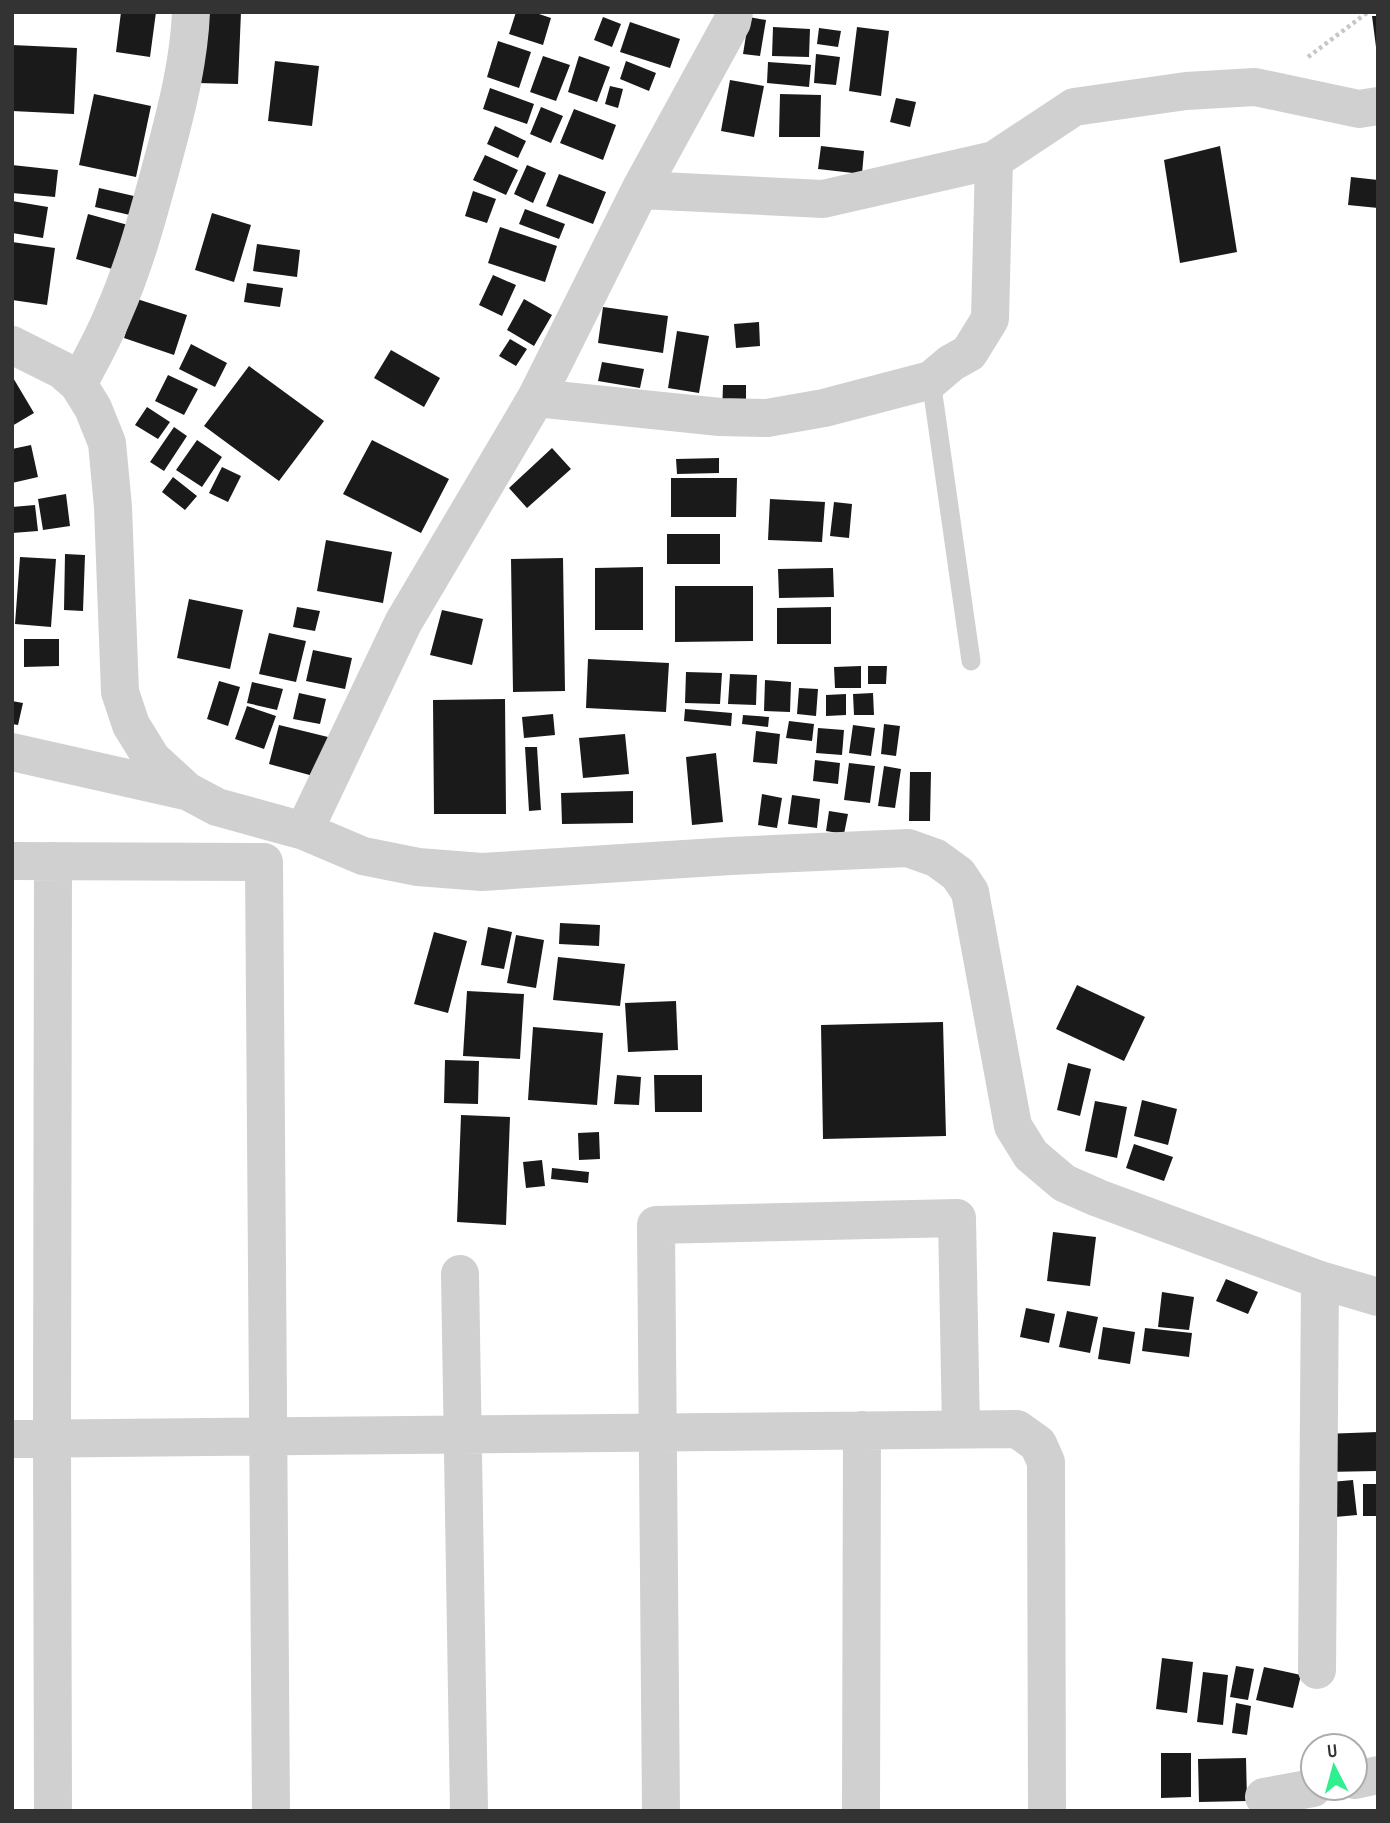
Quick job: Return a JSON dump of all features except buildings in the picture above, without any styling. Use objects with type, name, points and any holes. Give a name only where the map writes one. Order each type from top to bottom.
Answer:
[{"type":"street","points":[[78,384],[114,312],[138,247],[182,85],[190,40],[191,12]]},
{"type":"street","points":[[304,831],[403,622],[536,398],[640,190],[732,22],[734,12]]},
{"type":"street","points":[[640,190],[823,199],[993,160],[1074,107],[1186,91],[1255,87],[1359,109],[1378,106]]},
{"type":"street","points":[[536,398],[720,417],[767,418],[824,408],[930,380],[969,353],[990,319],[993,160]]},
{"type":"street","points":[[12,345],[62,370],[78,384],[93,408],[107,443],[114,507],[120,692],[131,725],[152,759],[187,791],[217,807],[304,831],[363,856],[418,867],[482,872],[908,848],[936,858],[958,874],[971,892],[1013,1126],[1031,1155],[1064,1182],[1098,1198],[1320,1280],[1378,1297]]},
{"type":"street","points":[[12,752],[187,791]]},
{"type":"street","points":[[12,861],[264,862],[271,1811]]},
{"type":"street","points":[[53,1811],[54,861]]},
{"type":"street","points":[[661,1811],[656,1225],[957,1218],[961,1429]]},
{"type":"street","points":[[460,1274],[469,1811]]},
{"type":"street","points":[[1317,1670],[1320,1280]]},
{"type":"street","points":[[12,1439],[1017,1429],[1038,1444],[1046,1462],[1047,1811]]},
{"type":"street","points":[[861,1811],[862,1430]]},
{"type":"street","points":[[1264,1797],[1299,1791]]},
{"type":"lane","points":[[930,380],[971,661]]},
{"type":"path","points":[[1255,87],[1315,52],[1368,12]]}]
